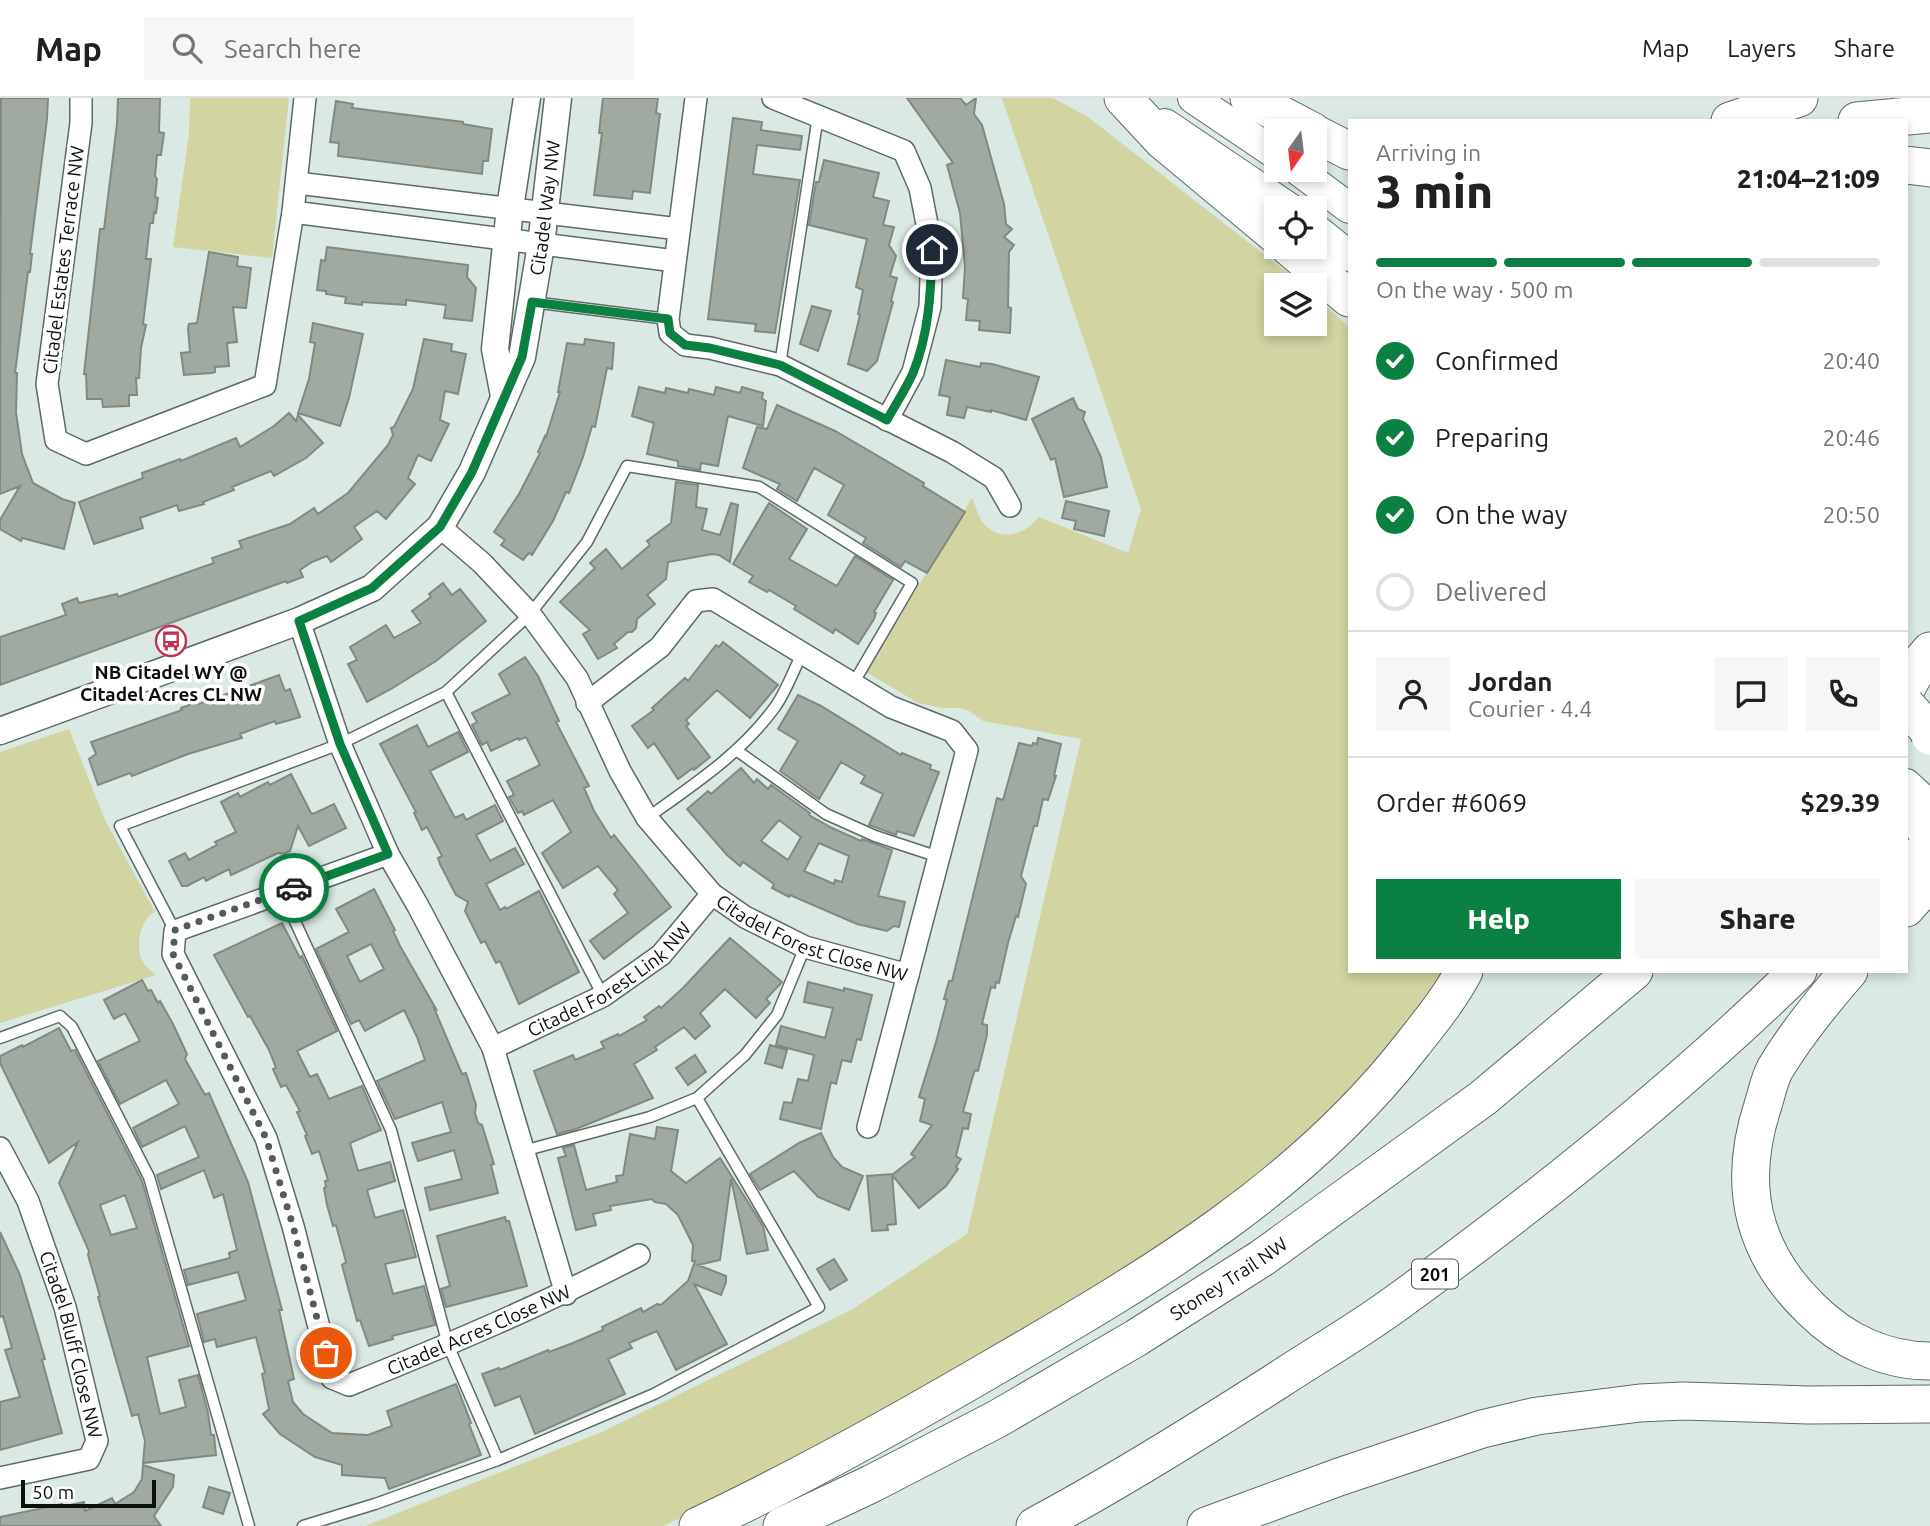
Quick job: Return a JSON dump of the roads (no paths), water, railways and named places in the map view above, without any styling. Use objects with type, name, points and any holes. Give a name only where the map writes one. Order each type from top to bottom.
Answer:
[{"type":"highway","points":[[1123,98],[1162,140],[1264,225]]},
{"type":"highway","points":[[1249,98],[1289,119]]},
{"type":"highway","points":[[1737,119],[1799,98]]},
{"type":"highway","points":[[1878,119],[1930,114]]},
{"type":"highway","points":[[1327,139],[1348,150]]},
{"type":"highway","points":[[1908,164],[1930,168]]},
{"type":"highway","points":[[1303,259],[1348,297]]},
{"type":"highway","points":[[1908,685],[1930,651]]},
{"type":"highway","points":[[1908,709],[1930,687]]},
{"type":"highway","points":[[1908,707],[1930,736]]},
{"type":"highway","points":[[1908,810],[1930,834]]},
{"type":"highway","points":[[1908,864],[1930,846]]},
{"type":"highway","points":[[1908,906],[1930,881]]},
{"type":"highway","points":[[698,1526],[881,1433],[1065,1326],[1158,1268],[1261,1197],[1318,1149],[1358,1110],[1441,1008],[1463,973]]},
{"type":"highway","name":"Stoney Trail NW","points":[[782,1526],[997,1419],[1136,1338],[1262,1258],[1483,1098],[1632,973]]},
{"type":"highway","name":"201","points":[[1035,1526],[1095,1494],[1212,1422],[1393,1305],[1594,1154],[1732,1035],[1796,973]]},
{"type":"highway","points":[[1847,973],[1818,1006],[1774,1072],[1759,1117],[1750,1161],[1752,1201],[1760,1236],[1780,1276],[1829,1327],[1857,1343],[1887,1355],[1930,1360]]},
{"type":"highway","points":[[1206,1526],[1469,1433],[1536,1416],[1661,1402],[1930,1404]]},
{"type":"highway","points":[[1808,1405],[1859,1421],[1930,1424]]},
{"type":"main road","points":[[1123,98],[1271,196]]},
{"type":"main road","points":[[1193,98],[1264,146]]},
{"type":"main road","points":[[1314,182],[1348,207]]},
{"type":"main road","points":[[1327,238],[1348,255]]},
{"type":"main road","points":[[1908,731],[1930,752]]},
{"type":"main road","points":[[1908,786],[1930,806]]},
{"type":"street","name":"Citadel Estates Terrace NW","points":[[80,98],[80,123],[47,384],[56,440],[86,454],[265,385],[293,212],[305,98]]},
{"type":"street","name":"Citadel Way NW","points":[[504,396],[495,349],[510,208],[527,98]]},
{"type":"street","name":"Citadel Way NW","points":[[0,731],[299,621],[372,588],[440,527],[472,472],[522,357],[541,245],[558,98]]},
{"type":"street","points":[[696,98],[668,319],[670,333],[685,345],[710,348],[780,365],[951,452],[993,478],[1010,506]]},
{"type":"street","points":[[773,98],[904,151],[920,188],[932,250],[930,307],[913,372],[887,420]]},
{"type":"street","points":[[297,183],[679,229]]},
{"type":"street","points":[[293,212],[675,261]]},
{"type":"street","name":"Citadel Forest Close NW","points":[[440,527],[482,563],[530,614],[577,678],[587,703],[620,771],[647,818],[712,894],[745,917],[805,947],[908,975],[967,750],[952,731],[891,707],[713,599],[696,601],[660,646],[587,703]]},
{"type":"street","name":"Citadel Acres Close NW","points":[[175,930],[173,954],[266,1138],[293,1226],[332,1378],[349,1385],[566,1294],[493,1048],[388,854],[340,744],[299,621]]},
{"type":"street","points":[[175,930],[388,854]]},
{"type":"street","name":"Citadel Forest Link NW","points":[[493,1048],[603,996],[661,955],[712,894]]},
{"type":"street","points":[[868,1127],[908,975]]},
{"type":"street","name":"Citadel Bluff Close NW","points":[[0,1148],[27,1201],[65,1307],[97,1441],[89,1459],[0,1478]]},
{"type":"street","points":[[566,1294],[639,1255]]},
{"type":"lane","points":[[780,365],[818,116]]},
{"type":"lane","points":[[532,302],[668,319]]},
{"type":"lane","points":[[175,930],[120,826],[340,744],[446,692],[530,614],[587,542],[627,467],[759,487],[912,583],[853,684]]},
{"type":"lane","points":[[647,818],[711,772],[736,750],[776,706],[802,653]]},
{"type":"lane","points":[[446,692],[603,996]]},
{"type":"lane","points":[[736,750],[826,814],[875,836],[939,857]]},
{"type":"lane","points":[[282,893],[391,1130],[448,1345],[498,1460]]},
{"type":"lane","points":[[523,1151],[650,1117],[697,1098],[745,1055],[777,1015],[805,947]]},
{"type":"lane","points":[[0,1038],[60,1016],[72,1027],[149,1177],[249,1526]]},
{"type":"lane","points":[[303,1526],[375,1504],[498,1460],[654,1394],[819,1307],[697,1098]]},
{"type":"place","name":"NB Citadel WY @ Citadel Acres CL NW","points":[[171,641]]}]
